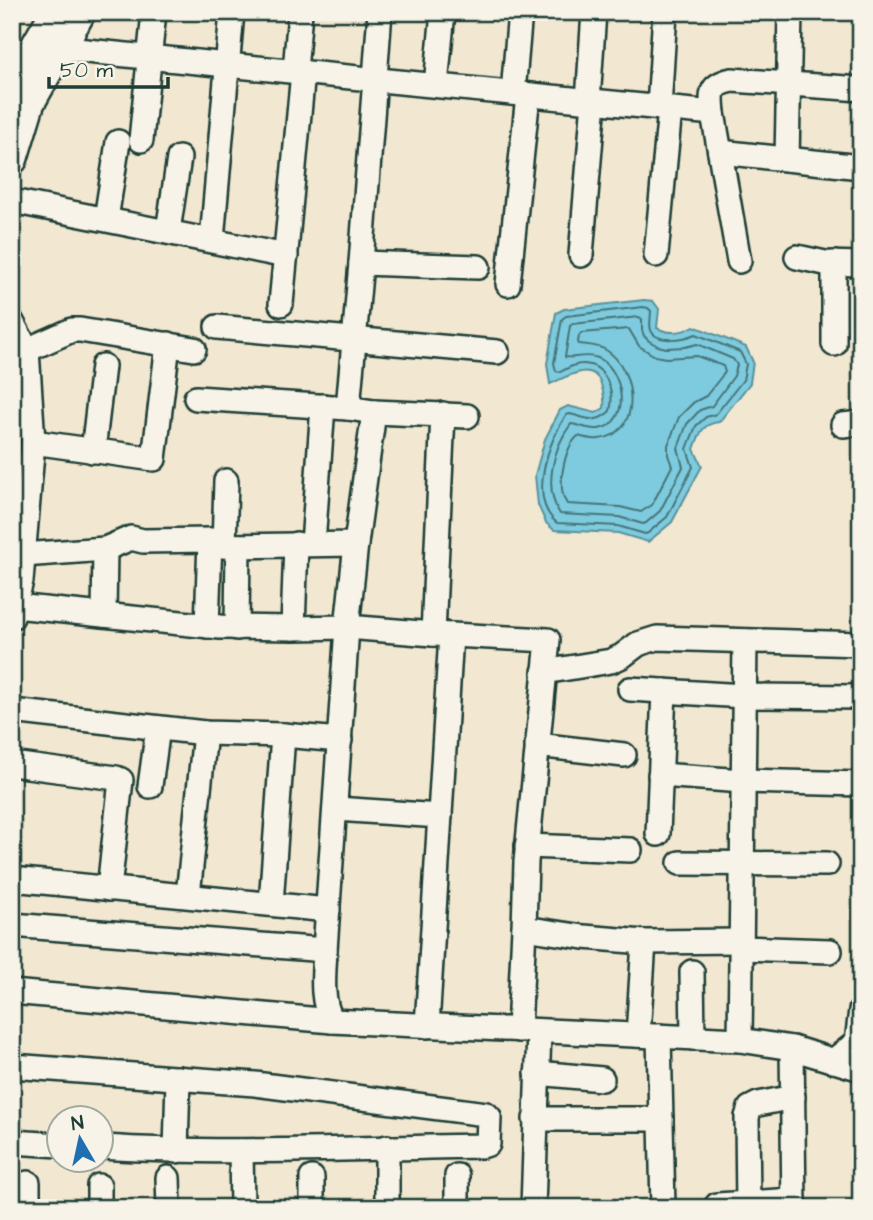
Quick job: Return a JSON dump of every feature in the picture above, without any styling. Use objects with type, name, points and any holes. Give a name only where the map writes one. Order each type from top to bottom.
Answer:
[{"type":"main road","points":[[12,159],[48,47],[56,12]]},
{"type":"main road","points":[[12,97],[17,80],[80,12]]},
{"type":"street","points":[[141,140],[154,12]]},
{"type":"street","points":[[212,240],[232,12]]},
{"type":"street","points":[[281,304],[299,72],[300,12]]},
{"type":"street","points":[[348,408],[380,12]]},
{"type":"street","points":[[436,85],[443,12]]},
{"type":"street","points":[[508,284],[520,94],[520,12]]},
{"type":"street","points":[[581,255],[594,12]]},
{"type":"street","points":[[656,255],[665,108],[665,12]]},
{"type":"street","points":[[786,159],[790,12]]},
{"type":"street","points":[[48,47],[713,113]]},
{"type":"street","points":[[738,261],[713,113],[713,89],[720,83],[732,80],[861,89]]},
{"type":"street","points":[[106,219],[118,142]]},
{"type":"street","points":[[719,152],[861,167]]},
{"type":"street","points":[[168,231],[179,158]]},
{"type":"street","points":[[12,201],[286,256]]},
{"type":"street","points":[[797,257],[825,263],[861,264]]},
{"type":"street","points":[[361,263],[478,267]]},
{"type":"street","points":[[834,263],[834,344]]},
{"type":"street","points":[[12,322],[27,351],[33,442],[18,554],[21,581],[14,611],[104,615],[237,628],[347,627],[548,640],[527,846],[524,928],[529,1030],[537,1073],[533,1208]]},
{"type":"street","points":[[217,327],[497,352]]},
{"type":"street","points":[[27,351],[72,330],[194,349]]},
{"type":"street","points":[[33,442],[153,459],[168,344]]},
{"type":"street","points":[[93,451],[103,366]]},
{"type":"street","points":[[196,398],[374,412],[467,416]]},
{"type":"street","points":[[293,628],[323,406]]},
{"type":"street","points":[[332,1021],[323,995],[347,627],[374,412]]},
{"type":"street","points":[[427,1026],[440,816],[443,414]]},
{"type":"street","points":[[207,626],[224,544],[226,481]]},
{"type":"street","points":[[18,554],[105,549],[131,538],[143,541],[224,544],[356,544]]},
{"type":"street","points":[[224,544],[237,628]]},
{"type":"street","points":[[104,615],[105,549]]},
{"type":"street","points":[[544,672],[611,661],[638,644],[657,638],[861,644]]},
{"type":"street","points":[[740,1040],[745,641]]},
{"type":"street","points":[[630,689],[744,696],[861,698]]},
{"type":"street","points":[[658,834],[664,691]]},
{"type":"street","points":[[12,711],[205,733],[340,740]]},
{"type":"street","points":[[150,786],[158,728]]},
{"type":"street","points":[[188,895],[205,733]]},
{"type":"street","points":[[271,904],[283,736]]},
{"type":"street","points":[[537,746],[624,755]]},
{"type":"street","points":[[12,764],[121,780],[109,888]]},
{"type":"street","points":[[660,775],[743,781],[861,784]]},
{"type":"street","points":[[336,809],[440,816]]},
{"type":"street","points":[[527,846],[630,850]]},
{"type":"street","points":[[680,863],[827,864]]},
{"type":"street","points":[[12,879],[328,910]]},
{"type":"street","points":[[12,925],[325,950]]},
{"type":"street","points":[[524,928],[644,942],[830,951]]},
{"type":"street","points":[[644,942],[649,1036],[661,1119],[663,1208]]},
{"type":"street","points":[[692,972],[693,1038]]},
{"type":"street","points":[[12,992],[332,1021],[740,1040],[792,1048],[861,1069]]},
{"type":"street","points":[[833,1061],[859,1040],[861,1010]]},
{"type":"street","points":[[717,1205],[794,1204],[792,1048]]},
{"type":"street","points":[[12,1066],[282,1087],[489,1115],[488,1144],[485,1146],[241,1152],[116,1148]]},
{"type":"street","points":[[537,1073],[602,1079]]},
{"type":"street","points":[[176,1151],[178,1078]]},
{"type":"street","points":[[748,1205],[747,1117],[750,1108],[793,1097]]},
{"type":"street","points":[[536,1119],[661,1119]]},
{"type":"street","points":[[12,1142],[46,1144]]},
{"type":"street","points":[[387,1147],[387,1208]]},
{"type":"street","points":[[241,1152],[242,1208]]},
{"type":"street","points":[[457,1176],[457,1208]]},
{"type":"street","points":[[167,1178],[169,1208]]},
{"type":"street","points":[[312,1178],[312,1208]]},
{"type":"street","points":[[28,1183],[28,1208]]},
{"type":"water","points":[[653,301],[659,309],[657,328],[676,332],[694,326],[746,347],[753,362],[750,383],[719,422],[708,425],[702,431],[694,449],[702,466],[672,522],[648,542],[618,533],[554,530],[546,523],[538,505],[535,475],[545,439],[560,410],[568,406],[596,413],[604,408],[601,384],[592,373],[578,372],[550,384],[547,364],[556,313],[564,309]]}]
